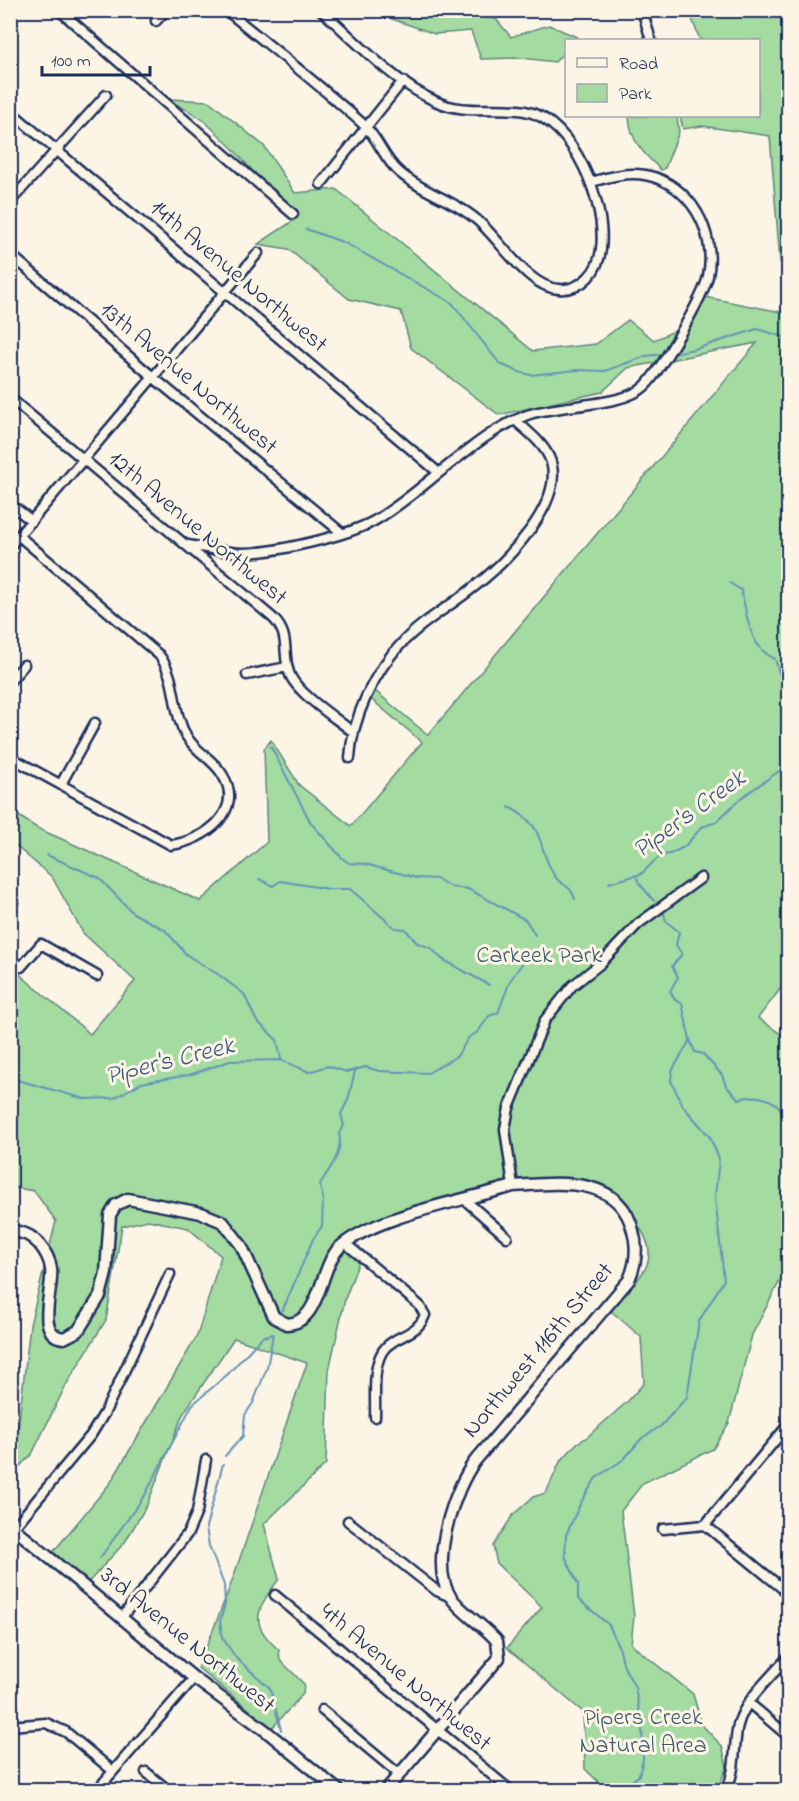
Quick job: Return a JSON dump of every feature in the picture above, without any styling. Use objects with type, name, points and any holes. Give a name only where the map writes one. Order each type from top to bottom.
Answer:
[{"type":"street","points":[[59,10],[293,214]]},
{"type":"street","points":[[156,21],[166,10]]},
{"type":"street","points":[[226,10],[366,127],[397,170],[421,188],[478,220],[538,283],[560,290],[578,285],[596,268],[601,249],[601,225],[591,182],[567,138],[548,120],[524,111],[452,108],[432,100],[403,81],[321,10]]},
{"type":"street","points":[[642,10],[651,39]]},
{"type":"street","points":[[321,184],[403,81]]},
{"type":"street","points":[[10,202],[106,95]]},
{"type":"street","name":"14th Avenue Northwest","points":[[10,111],[440,473]]},
{"type":"street","points":[[189,545],[245,553],[342,533],[382,516],[481,439],[515,420],[539,412],[628,395],[646,386],[677,336],[708,277],[709,255],[702,222],[681,193],[652,177],[624,174],[591,182]]},
{"type":"street","points":[[10,546],[258,253]]},
{"type":"street","name":"13th Avenue Northwest","points":[[10,254],[154,378],[342,533]]},
{"type":"street","name":"12th Avenue Northwest","points":[[10,398],[189,545],[278,622],[285,633],[287,667]]},
{"type":"street","points":[[350,758],[354,732],[373,686],[394,651],[413,632],[490,574],[546,507],[553,484],[551,461],[539,443],[515,420]]},
{"type":"street","points":[[10,504],[32,521]]},
{"type":"street","points":[[10,756],[171,845],[197,838],[212,828],[224,817],[228,803],[229,789],[218,767],[187,737],[173,696],[169,668],[159,655],[19,536]]},
{"type":"street","points":[[10,681],[24,665]]},
{"type":"street","points":[[247,675],[287,667],[298,686],[354,732]]},
{"type":"street","points":[[61,784],[95,723]]},
{"type":"street","points":[[513,1186],[505,1129],[509,1108],[545,1020],[572,986],[600,964],[643,920],[701,878]]},
{"type":"street","points":[[10,959],[21,967],[41,944],[98,976]]},
{"type":"street","name":"Northwest 116th Street","points":[[345,1243],[392,1221],[513,1186],[588,1187],[607,1192],[629,1214],[636,1243],[635,1257],[631,1274],[620,1292],[482,1453],[463,1479],[452,1509],[443,1558],[444,1582],[451,1597]]},
{"type":"street","points":[[10,1231],[30,1236],[44,1250],[49,1261],[51,1279],[47,1310],[49,1328],[56,1337],[64,1338],[78,1331],[100,1296],[105,1279],[110,1215],[116,1205],[123,1200],[132,1199],[171,1206],[208,1215],[223,1222],[241,1245],[274,1317],[287,1324],[299,1321],[308,1312],[328,1264],[345,1243],[418,1305],[425,1315],[415,1330],[392,1342],[382,1352],[378,1364],[375,1417]]},
{"type":"street","points":[[465,1200],[507,1237]]},
{"type":"street","points":[[12,1528],[91,1435],[105,1412],[170,1274]]},
{"type":"street","points":[[705,1525],[789,1425]]},
{"type":"street","points":[[122,1617],[188,1533],[197,1512],[206,1460]]},
{"type":"street","points":[[348,1521],[437,1591],[451,1597],[495,1639],[500,1651],[496,1663],[386,1791]]},
{"type":"street","points":[[663,1529],[705,1525],[789,1593]]},
{"type":"street","name":"3rd Avenue Northwest","points":[[12,1528],[194,1678],[266,1731],[338,1791]]},
{"type":"street","name":"4th Avenue Northwest","points":[[275,1595],[510,1791]]},
{"type":"street","points":[[726,1791],[734,1770],[739,1723],[749,1703],[789,1657]]},
{"type":"street","points":[[97,1791],[194,1678]]},
{"type":"street","points":[[749,1703],[789,1736]]},
{"type":"street","points":[[322,1710],[400,1774]]},
{"type":"street","points":[[10,1726],[46,1723],[66,1732],[113,1772]]},
{"type":"street","points":[[146,1772],[168,1791]]},
{"type":"green space","points":[[392,11],[460,11],[463,14],[496,19],[511,37],[549,25],[577,37],[565,39],[565,51],[555,62],[522,58],[481,59],[471,31],[435,34],[392,19]]},
{"type":"green space","points":[[689,11],[788,11],[788,268],[780,262],[770,136],[702,126],[683,129],[680,117],[760,117],[760,39],[700,39]]},
{"type":"green space","name":"Carkeek Park","points":[[169,99],[209,101],[264,146],[295,193],[336,189],[533,351],[596,344],[628,320],[654,340],[690,324],[705,297],[781,312],[788,304],[788,979],[758,1018],[788,1039],[788,1193],[782,1192],[788,1221],[788,1265],[752,1335],[729,1423],[713,1449],[643,1483],[621,1511],[634,1616],[631,1644],[693,1694],[702,1725],[722,1746],[727,1766],[717,1790],[607,1790],[585,1769],[583,1712],[507,1648],[542,1607],[497,1564],[493,1546],[513,1515],[533,1497],[546,1493],[560,1462],[577,1443],[586,1438],[628,1401],[644,1383],[641,1337],[610,1310],[643,1273],[649,1256],[648,1246],[638,1225],[607,1192],[533,1185],[391,1221],[346,1243],[361,1256],[345,1299],[329,1370],[326,1464],[264,1524],[279,1579],[261,1608],[259,1624],[269,1640],[279,1650],[280,1660],[304,1684],[303,1694],[272,1728],[198,1668],[231,1584],[307,1363],[234,1338],[183,1414],[147,1505],[125,1542],[85,1586],[49,1557],[111,1482],[197,1336],[221,1256],[188,1228],[148,1220],[122,1226],[106,1320],[66,1385],[32,1454],[11,1475],[11,1435],[18,1429],[30,1325],[56,1221],[34,1191],[11,1187],[11,967],[90,1034],[135,981],[83,933],[52,877],[11,842],[11,811],[37,828],[200,901],[267,842],[264,749],[271,740],[299,785],[351,826],[422,742],[371,699],[374,690],[428,735],[757,343],[628,368],[602,392],[499,415],[411,348],[401,311],[349,299],[288,249],[258,244],[293,221],[251,169],[216,132],[200,118]]},
{"type":"green space","points":[[629,117],[677,117],[679,132],[665,168],[661,170],[639,146]]},
{"type":"waterway","points":[[306,229],[345,243],[452,303],[500,364],[519,372],[531,375],[577,370],[605,371],[646,356],[664,354]]},
{"type":"waterway","points":[[673,353],[695,349],[757,329],[788,338]]},
{"type":"waterway","points":[[730,583],[741,590],[754,638],[759,646],[775,659],[779,673],[788,686]]},
{"type":"waterway","points":[[271,747],[311,823],[349,863],[365,864],[417,878],[437,879],[451,887],[468,889],[526,920],[535,935]]},
{"type":"waterway","name":"Piper's Creek","points":[[609,883],[641,874],[661,855],[670,854],[684,847],[702,827],[716,822],[741,798],[782,769],[788,768]]},
{"type":"waterway","points":[[509,807],[530,822],[539,837],[554,875],[571,890],[575,899]]},
{"type":"waterway","points":[[47,855],[99,878],[133,913],[165,930],[187,955],[244,994],[256,1020],[277,1040],[281,1059]]},
{"type":"waterway","points":[[636,875],[639,883],[654,901]]},
{"type":"waterway","points":[[259,879],[273,886],[280,881],[329,889],[350,889],[395,928],[405,929],[417,943],[431,948],[442,959],[489,985]]},
{"type":"waterway","points":[[629,1784],[639,1775],[643,1759],[642,1727],[635,1687],[624,1667],[620,1650],[609,1625],[578,1599],[578,1584],[565,1556],[566,1535],[581,1502],[596,1478],[624,1459],[642,1438],[661,1426],[687,1397],[699,1321],[724,1280],[715,1197],[719,1159],[710,1137],[683,1106],[671,1081],[672,1071],[690,1040],[682,1003],[675,1000],[670,991],[678,977],[672,966],[682,954],[676,945],[679,932],[666,921],[664,914]]},
{"type":"waterway","name":"Piper's Creek","points":[[10,1078],[85,1099],[114,1098],[141,1083],[189,1075],[230,1061],[281,1060],[309,1072],[328,1066],[347,1072],[366,1067],[379,1071],[428,1073],[457,1056],[469,1037],[478,1032],[489,1016],[498,1013],[510,981],[528,955]]},
{"type":"waterway","points":[[690,1040],[695,1052],[703,1054],[722,1075],[726,1086],[739,1099],[764,1098],[776,1104],[788,1122]]},
{"type":"waterway","points":[[282,1312],[313,1239],[322,1226],[323,1199],[320,1184],[338,1154],[339,1133],[344,1126],[341,1114],[348,1100],[355,1071]]},
{"type":"waterway","points":[[100,1558],[145,1495],[192,1405],[228,1374],[262,1337],[273,1334],[267,1368],[253,1403],[245,1415],[243,1436],[225,1456]]},
{"type":"waterway","points":[[223,1464],[206,1527],[209,1546],[224,1585],[225,1604],[220,1621],[222,1637],[236,1658],[270,1688],[281,1730]]},
{"type":"park label","name":"Pipers Creek Natural Area","points":[[643,1732]]}]
